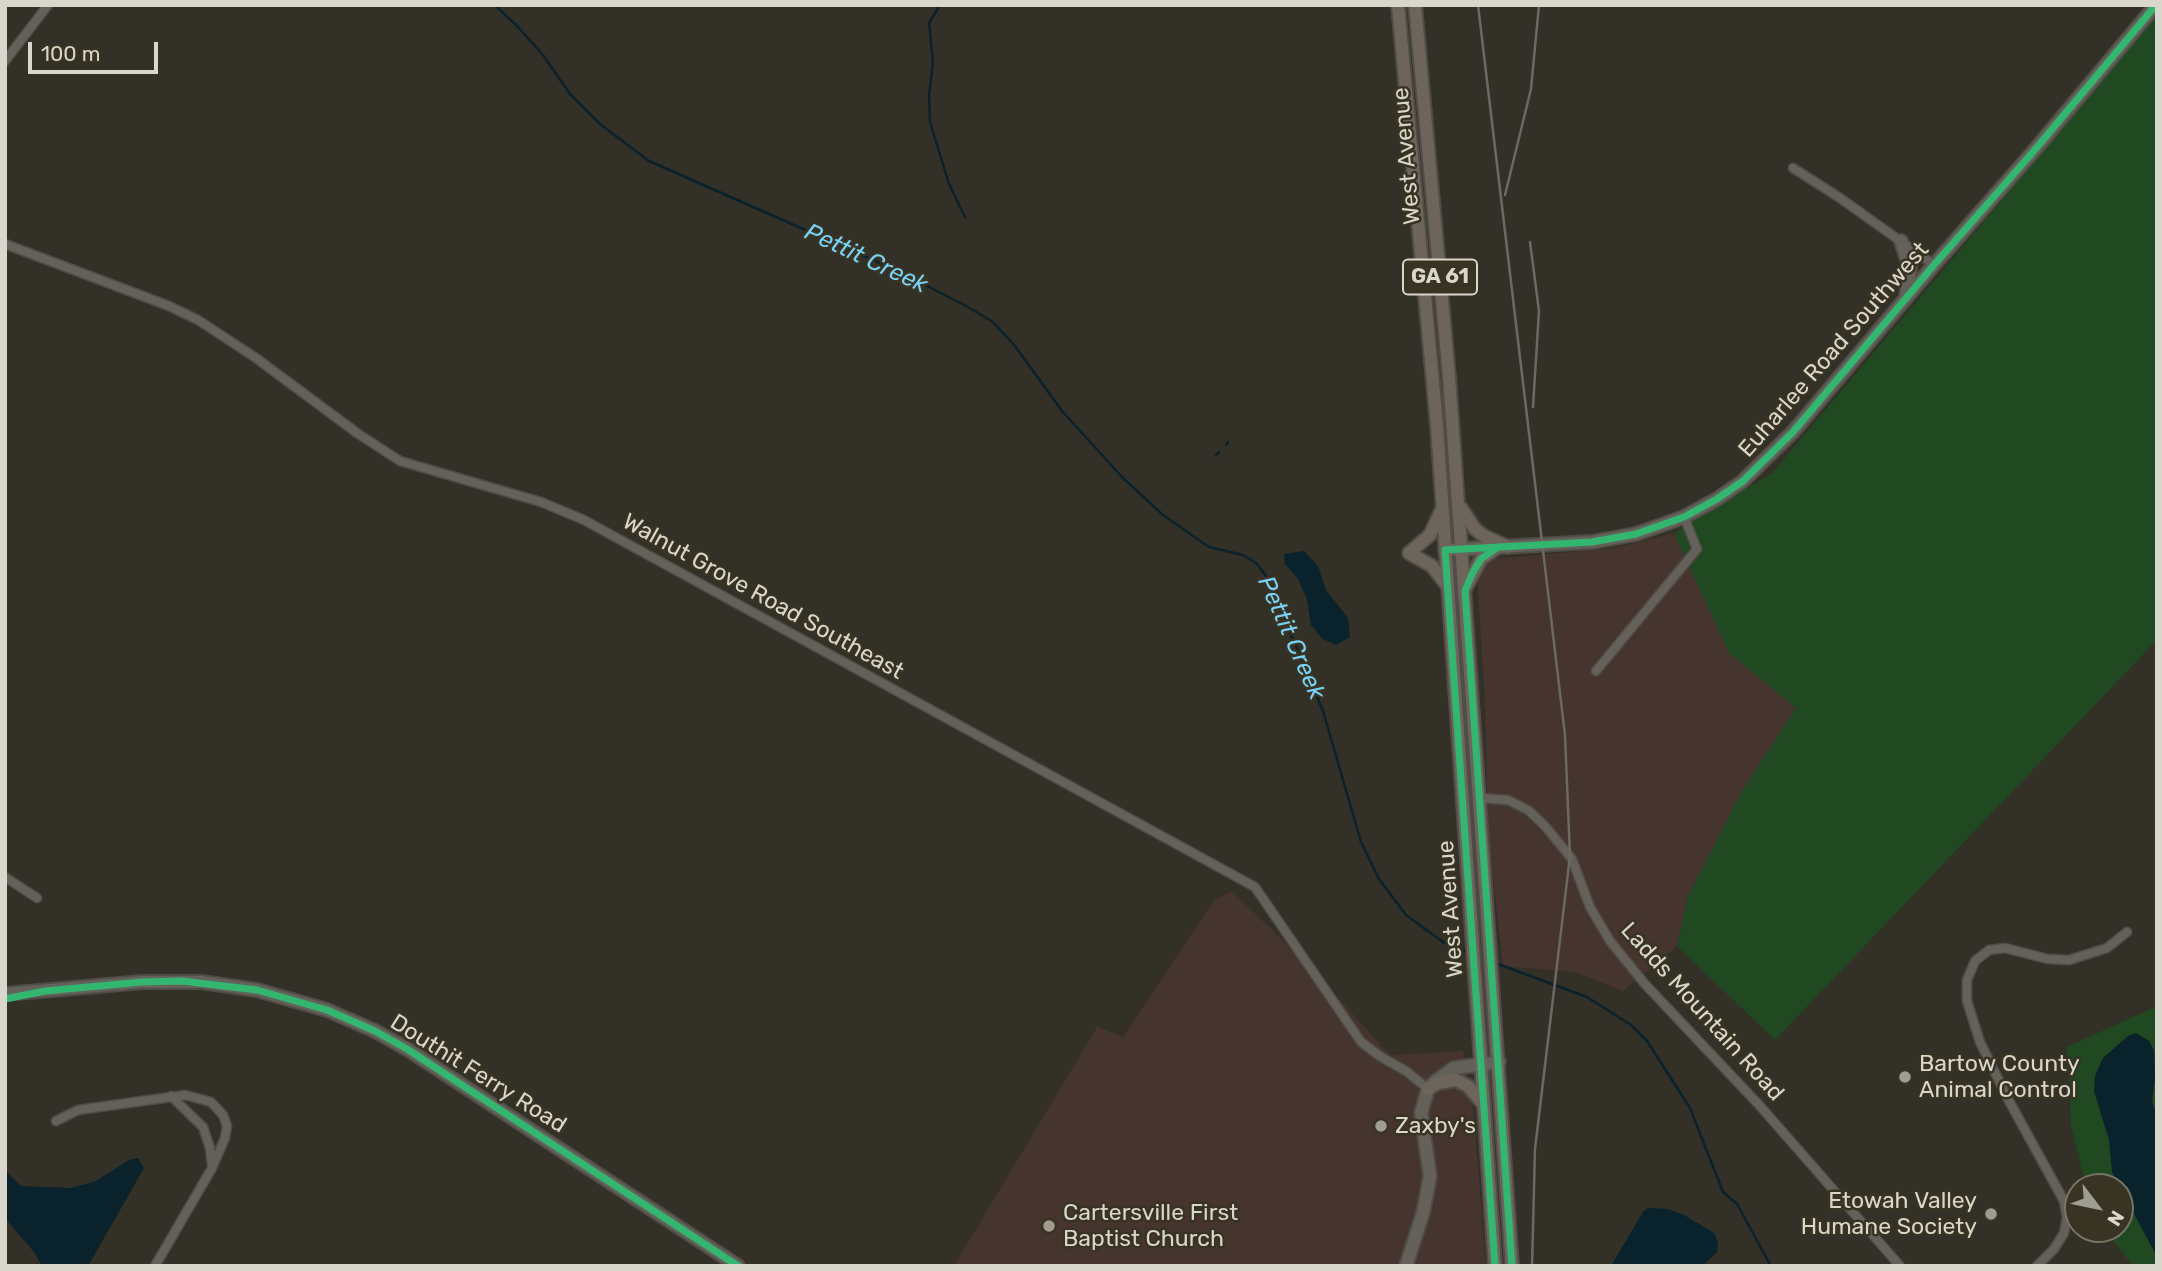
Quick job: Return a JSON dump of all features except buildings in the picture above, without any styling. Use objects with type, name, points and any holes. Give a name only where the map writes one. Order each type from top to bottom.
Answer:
[{"type":"main road","name":"West Avenue","points":[[1398,5],[1429,325],[1495,1266]]},
{"type":"main road","name":"West Avenue","points":[[1415,5],[1459,503],[1512,1266]]},
{"type":"main road","points":[[1459,503],[1475,529],[1503,547]]},
{"type":"main road","points":[[1442,504],[1440,517],[1430,535],[1409,553],[1432,566],[1448,589]]},
{"type":"main road","points":[[1465,591],[1481,559],[1503,547]]},
{"type":"main road","points":[[1428,1089],[1438,1083],[1456,1080],[1468,1086],[1484,1105]]},
{"type":"street","points":[[5,61],[48,5]]},
{"type":"street","name":"Euharlee Road Southwest","points":[[1445,550],[1606,540],[1646,531],[1685,517],[1730,491],[1766,461],[2034,152],[2156,5]]},
{"type":"street","points":[[1793,168],[1934,265]]},
{"type":"street","points":[[1901,241],[1910,269],[1905,300]]},
{"type":"street","name":"Walnut Grove Road Southeast","points":[[5,244],[169,306],[198,320],[400,461],[541,502],[584,520],[1255,887],[1361,1042],[1406,1071],[1428,1089]]},
{"type":"street","points":[[1597,671],[1697,549],[1685,517]]},
{"type":"street","name":"Ladds Mountain Road","points":[[1479,798],[1508,800],[1528,810],[1545,826],[1574,861],[1590,907],[1610,942],[1644,983],[1776,1124],[1900,1266]]},
{"type":"street","points":[[5,877],[37,898]]},
{"type":"street","points":[[2037,1266],[2064,1233],[2067,1218],[2064,1201],[1980,1042],[1967,1001],[1968,980],[1975,961],[1989,950],[2005,948],[2048,959],[2069,960],[2107,948],[2127,932]]},
{"type":"street","name":"Douthit Ferry Road","points":[[5,997],[142,982],[201,982],[284,996],[344,1016],[383,1035],[438,1068],[738,1266]]},
{"type":"street","points":[[1406,1266],[1423,1213],[1430,1175],[1421,1113],[1428,1089],[1454,1069],[1499,1062]]},
{"type":"street","points":[[56,1121],[78,1110],[185,1095],[211,1102],[223,1115],[225,1138],[212,1168],[155,1266]]},
{"type":"street","points":[[171,1096],[203,1128],[210,1148],[212,1168]]},
{"type":"shaded area","points":[[1674,533],[1729,652],[1796,708],[1742,791],[1688,896],[1677,946],[1623,991],[1575,972],[1503,966],[1488,832],[1485,701],[1477,576],[1491,559],[1615,548]]},
{"type":"shaded area","points":[[1232,891],[1309,966],[1390,1055],[1463,1051],[1474,1116],[1486,1266],[954,1266],[1097,1027],[1123,1037],[1214,900]]},
{"type":"green space","points":[[2157,16],[2157,640],[1775,1040],[1677,946],[1688,896],[1742,791],[1796,708],[1729,653],[1674,533],[1772,473]]},
{"type":"green space","points":[[2157,1006],[2157,1266],[2133,1266],[2115,1243],[2134,1243],[2134,1173],[2083,1173],[2071,1126],[2067,1047]]},
{"type":"water","points":[[1304,551],[1318,566],[1326,590],[1348,618],[1350,637],[1336,645],[1323,639],[1311,625],[1307,599],[1298,579],[1285,564],[1284,554]]},
{"type":"water","points":[[2136,1033],[2149,1041],[2154,1050],[2152,1102],[2157,1115],[2157,1257],[2134,1214],[2134,1173],[2112,1172],[2109,1140],[2094,1091],[2095,1076],[2103,1058],[2128,1036]]},
{"type":"water","points":[[138,1158],[144,1168],[88,1266],[42,1266],[34,1252],[5,1218],[5,1170],[21,1186],[70,1188],[94,1182],[129,1160]]},
{"type":"water","points":[[1648,1208],[1667,1209],[1684,1215],[1711,1231],[1718,1243],[1717,1252],[1702,1266],[1611,1266]]},
{"type":"waterway","name":"Pettit Creek","points":[[495,5],[543,55],[570,94],[600,124],[649,161],[896,270],[993,322],[1015,346],[1062,411],[1122,477],[1163,515],[1209,547],[1243,555],[1256,563],[1267,577],[1323,711],[1361,842],[1379,879],[1406,915],[1443,942],[1469,953]]},
{"type":"waterway","points":[[940,5],[929,23],[933,63],[929,95],[930,122],[949,184],[965,217]]},
{"type":"waterway","points":[[1216,455],[1219,452]]},
{"type":"waterway","name":"Pettit Creek","points":[[1495,963],[1587,997],[1631,1025],[1647,1041],[1690,1108],[1723,1192],[1737,1204],[1771,1266]]},
{"type":"railway","points":[[1478,5],[1565,735],[1570,856],[1535,1149],[1532,1266]]},
{"type":"railway","points":[[1505,195],[1531,89],[1539,5]]},
{"type":"railway","points":[[1530,242],[1539,311],[1533,407]]},
{"type":"cycle path","points":[[1495,1266],[1445,550],[1592,542],[1636,534],[1684,517],[1743,481],[1793,432],[2156,5]]},
{"type":"cycle path","points":[[1498,547],[1481,559],[1465,591],[1512,1266]]},
{"type":"cycle path","points":[[5,999],[45,991],[182,981],[257,990],[327,1010],[375,1031],[407,1049],[738,1266]]},
{"type":"place","name":"Bartow County Animal Control","points":[[1905,1077]]},
{"type":"place","name":"Zaxby's","points":[[1381,1126]]},
{"type":"place","name":"Etowah Valley Humane Society","points":[[1991,1214]]},
{"type":"place","name":"Cartersville First Baptist Church","points":[[1049,1226]]}]
